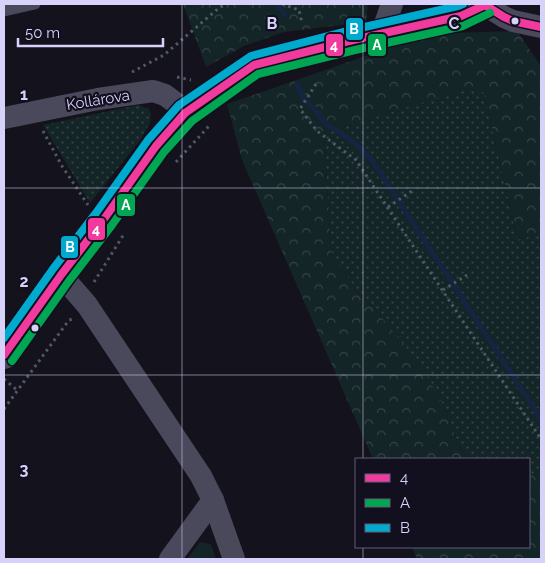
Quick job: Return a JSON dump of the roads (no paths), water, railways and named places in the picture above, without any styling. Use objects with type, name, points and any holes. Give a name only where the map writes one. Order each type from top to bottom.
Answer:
[{"type":"street","points":[[381,35],[392,4]]},
{"type":"street","points":[[4,355],[61,274],[104,219],[156,146],[185,113],[254,65],[352,40],[461,16],[486,4],[513,21],[541,27]]},
{"type":"street","name":"Kollárova","points":[[4,118],[98,99],[153,91],[165,94],[185,113]]},
{"type":"street","points":[[61,274],[87,305],[201,476],[213,500],[234,559]]},
{"type":"street","points":[[170,559],[213,500]]},
{"type":"lane","points":[[4,11],[35,4]]},
{"type":"waterway","points":[[277,4],[284,14]]},
{"type":"waterway","points":[[297,84],[304,99],[327,125],[354,142],[372,160],[541,419]]}]
